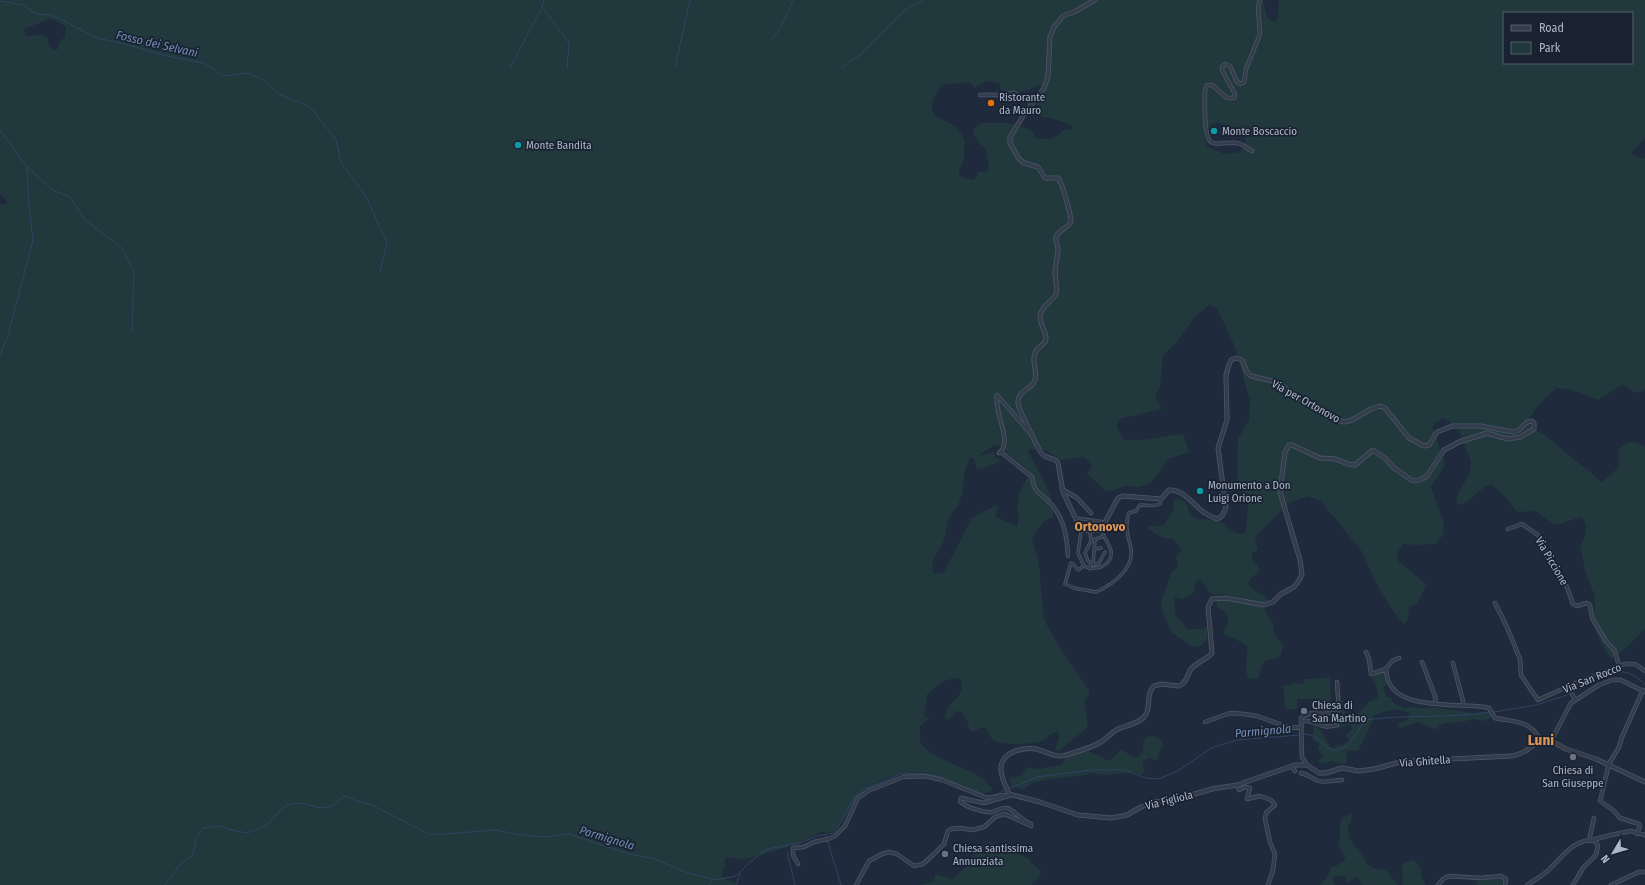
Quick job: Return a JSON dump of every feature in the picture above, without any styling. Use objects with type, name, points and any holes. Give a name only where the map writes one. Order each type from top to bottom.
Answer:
[{"type":"street","points":[[1084,566],[1078,570],[1071,563],[1069,572],[1064,582],[1068,586],[1096,592],[1120,576],[1127,569],[1131,552],[1126,528],[1128,516],[1132,511],[1136,511],[1140,505],[1148,507],[1158,505],[1160,504],[1161,499],[1123,496],[1118,498],[1105,522],[1103,533],[1111,550],[1109,560],[1104,566],[1096,569],[1090,569],[1084,566],[1078,553],[1081,530],[1062,489],[1057,461],[1042,455],[1019,410],[1018,398],[1021,393],[1033,384],[1035,380],[1035,352],[1045,342],[1046,338],[1040,316],[1043,308],[1053,298],[1057,291],[1055,272],[1058,249],[1056,238],[1059,233],[1070,225],[1071,217],[1060,180],[1058,178],[1045,178],[1038,167],[1022,162],[1010,144],[1011,134],[1044,88],[1047,80],[1050,37],[1054,27],[1063,16],[1074,12],[1095,0]]},
{"type":"street","points":[[1252,151],[1235,142],[1224,144],[1212,143],[1210,141],[1206,128],[1204,90],[1208,85],[1212,85],[1227,98],[1234,98],[1235,94],[1222,70],[1224,64],[1230,66],[1237,82],[1241,84],[1244,82],[1246,69],[1260,34],[1258,7],[1260,0]]},
{"type":"street","points":[[980,95],[1014,93],[1033,103]]},
{"type":"street","name":"Via per Ortonovo","points":[[1011,795],[1003,780],[1001,766],[1007,756],[1014,751],[1022,749],[1036,749],[1059,756],[1091,746],[1100,742],[1117,730],[1138,722],[1144,718],[1150,691],[1154,686],[1161,684],[1173,687],[1182,685],[1193,667],[1212,653],[1208,607],[1212,599],[1226,598],[1264,605],[1273,602],[1281,594],[1294,587],[1300,579],[1302,570],[1294,536],[1280,492],[1285,452],[1289,445],[1320,458],[1336,459],[1355,465],[1373,450],[1411,480],[1416,481],[1427,476],[1444,450],[1450,446],[1487,433],[1508,439],[1520,437],[1531,432],[1534,429],[1534,426],[1532,422],[1529,421],[1519,430],[1513,432],[1481,426],[1452,426],[1438,432],[1429,445],[1424,446],[1409,438],[1385,408],[1380,406],[1371,409],[1352,420],[1344,422],[1337,420],[1317,406],[1306,403],[1277,382],[1251,376],[1247,372],[1242,360],[1236,358],[1232,360],[1229,365],[1226,376],[1227,420],[1218,448],[1226,508],[1222,516],[1217,519],[1211,517],[1204,513],[1198,505],[1182,494],[1173,490],[1169,490],[1161,499]]},
{"type":"street","points":[[1034,437],[997,395],[997,410],[1003,427],[1004,438],[1000,453],[1032,477],[1034,489],[1051,504],[1061,520],[1066,532],[1068,556]]},
{"type":"street","points":[[1062,489],[1077,498],[1090,513]]},
{"type":"street","points":[[1076,518],[1105,522]]},
{"type":"street","name":"Via Piccione","points":[[1508,529],[1522,524],[1538,535],[1544,545],[1547,557],[1567,587],[1573,604],[1577,606],[1587,603],[1590,605],[1592,618],[1606,642],[1615,652],[1619,666]]},
{"type":"street","points":[[1081,530],[1103,533]]},
{"type":"street","points":[[1090,531],[1091,541],[1085,553],[1088,561],[1092,565]]},
{"type":"street","points":[[1091,541],[1095,540],[1103,533]]},
{"type":"street","points":[[1090,569],[1092,565],[1095,540]]},
{"type":"street","points":[[1094,549],[1101,548]]},
{"type":"street","points":[[1092,565],[1099,562],[1105,552]]},
{"type":"street","name":"Via San Rocco","points":[[1495,603],[1508,627],[1520,660],[1521,675],[1538,700],[1570,688],[1624,664],[1635,664],[1645,671]]},
{"type":"street","points":[[1366,652],[1369,659],[1371,674],[1386,669],[1392,661],[1398,658]]},
{"type":"street","points":[[1422,662],[1435,696],[1436,704]]},
{"type":"street","points":[[1454,663],[1464,706]]},
{"type":"street","points":[[1386,669],[1388,680],[1401,695],[1415,701],[1436,704],[1480,706],[1489,709],[1492,716],[1495,718],[1526,724],[1538,734],[1540,739],[1551,741],[1566,749],[1596,758],[1645,782]]},
{"type":"street","points":[[1551,741],[1574,698],[1599,685],[1616,680],[1644,691],[1622,737],[1619,747],[1609,764],[1602,785],[1600,802],[1613,810],[1620,818],[1639,824],[1640,826],[1637,834]]},
{"type":"street","points":[[1307,764],[1302,757],[1301,718],[1310,714],[1338,711],[1339,703],[1337,682]]},
{"type":"street","points":[[1570,688],[1574,698]]},
{"type":"street","points":[[1205,722],[1230,713],[1257,716],[1291,728],[1302,727]]},
{"type":"street","points":[[1302,722],[1305,720],[1312,721],[1322,726],[1337,726]]},
{"type":"street","name":"Via Ghitella","points":[[1307,764],[1320,773],[1326,773],[1342,768],[1359,771],[1374,769],[1400,762],[1511,756],[1520,755],[1526,752],[1540,739]]},
{"type":"street","name":"Via Figliola","points":[[1011,795],[1040,802],[1078,815],[1112,818],[1127,816],[1146,804],[1153,802],[1174,800],[1212,789],[1237,785],[1291,766],[1307,764]]},
{"type":"street","points":[[1291,766],[1295,771]]},
{"type":"street","points":[[1302,773],[1310,775],[1316,780],[1329,782],[1342,780]]},
{"type":"street","points":[[798,864],[793,855],[793,848],[804,847],[814,842],[835,836],[845,826],[858,798],[870,790],[897,779],[914,776],[934,778],[987,798],[1011,795]]},
{"type":"street","points":[[1237,785],[1239,790],[1245,787],[1250,788],[1247,799],[1260,796],[1271,800],[1275,805],[1266,814],[1265,819],[1270,842],[1275,854],[1273,870],[1268,885]]},
{"type":"street","points":[[856,885],[869,862],[882,854],[889,852],[897,854],[914,866],[923,864],[944,844],[948,831],[951,829],[972,830],[984,827],[995,817],[1005,814],[1030,826],[1030,824],[1021,820],[1009,808],[1005,807],[991,812],[982,812],[964,805],[960,801],[961,798],[984,803],[1011,795]]},
{"type":"street","points":[[1590,841],[1594,818]]},
{"type":"street","points":[[1526,885],[1546,872],[1574,846],[1611,835],[1631,832],[1645,835]]},
{"type":"street","points":[[1573,885],[1583,868],[1596,855],[1598,846],[1595,842],[1590,841]]},
{"type":"street","points":[[1611,885],[1639,872],[1645,872]]},
{"type":"street","points":[[1438,885],[1443,879],[1449,876],[1481,878],[1501,876],[1506,879],[1505,885]]},
{"type":"green space","points":[[0,0],[1263,0],[1267,17],[1275,23],[1278,16],[1279,0],[1645,0],[1645,138],[1632,152],[1633,156],[1645,158],[1645,389],[1637,393],[1623,384],[1598,400],[1569,389],[1556,388],[1539,404],[1528,420],[1532,429],[1542,433],[1602,482],[1619,467],[1619,450],[1625,444],[1634,442],[1645,447],[1645,629],[1627,647],[1611,659],[1593,625],[1595,596],[1586,573],[1580,547],[1586,533],[1586,525],[1580,517],[1560,524],[1553,524],[1536,511],[1517,512],[1504,495],[1491,484],[1486,486],[1466,502],[1458,505],[1456,498],[1470,472],[1471,462],[1458,427],[1443,418],[1435,423],[1433,428],[1445,465],[1431,487],[1444,523],[1443,535],[1436,544],[1413,545],[1404,543],[1397,553],[1398,561],[1427,585],[1417,603],[1409,607],[1408,619],[1404,624],[1393,611],[1375,581],[1363,553],[1321,501],[1308,496],[1289,503],[1255,537],[1258,549],[1252,554],[1252,559],[1260,571],[1252,577],[1248,583],[1250,587],[1267,598],[1268,601],[1266,603],[1252,601],[1226,594],[1212,595],[1199,580],[1195,583],[1195,590],[1189,597],[1187,596],[1183,599],[1175,597],[1174,604],[1176,616],[1182,621],[1186,629],[1203,629],[1207,627],[1207,640],[1199,647],[1192,646],[1172,633],[1164,615],[1161,603],[1172,571],[1176,569],[1178,565],[1176,557],[1178,553],[1181,552],[1181,549],[1173,539],[1163,538],[1147,528],[1151,526],[1163,526],[1174,508],[1173,501],[1177,499],[1186,502],[1190,513],[1196,519],[1211,520],[1223,523],[1230,531],[1238,534],[1242,534],[1246,531],[1248,508],[1237,475],[1238,439],[1249,420],[1250,401],[1235,347],[1217,308],[1210,305],[1196,315],[1176,343],[1163,355],[1160,387],[1155,397],[1162,409],[1119,419],[1117,427],[1123,439],[1130,440],[1183,434],[1189,452],[1168,459],[1150,483],[1138,487],[1126,486],[1112,491],[1105,490],[1087,474],[1092,465],[1084,457],[1062,460],[1043,449],[1030,449],[1028,452],[1045,483],[1053,508],[1053,517],[1043,522],[1032,538],[1039,564],[1044,620],[1061,650],[1089,690],[1089,694],[1084,703],[1088,727],[1059,751],[1057,751],[1056,746],[1060,735],[1057,732],[1052,733],[1043,740],[1031,743],[1017,744],[997,742],[993,740],[985,728],[980,728],[973,732],[969,730],[968,722],[962,712],[955,711],[949,720],[945,718],[948,708],[959,696],[962,686],[960,679],[954,678],[942,683],[927,694],[924,715],[925,717],[930,718],[920,726],[920,742],[927,750],[978,776],[986,782],[992,790],[987,793],[967,790],[942,777],[924,772],[910,772],[891,776],[873,784],[862,792],[854,802],[841,824],[833,831],[820,832],[790,846],[741,860],[727,857],[725,859],[726,866],[723,870],[722,877],[738,885],[0,885],[0,205],[6,204],[7,201],[0,194]],"holes":[[[49,19],[54,20],[66,27],[65,37],[61,40],[57,50],[50,48],[47,37],[42,35],[26,36],[24,29]],[[988,81],[999,83],[1001,90],[1011,92],[1028,90],[1038,85],[1047,87],[1034,109],[1036,114],[1066,123],[1070,125],[1072,129],[1063,131],[1052,139],[1037,139],[1030,129],[1005,123],[983,123],[973,129],[977,140],[986,149],[989,168],[987,172],[979,172],[974,180],[963,178],[959,175],[964,158],[965,140],[956,127],[935,115],[932,106],[934,97],[942,85],[969,82],[975,88]],[[1218,122],[1232,129],[1245,133],[1246,141],[1240,152],[1225,154],[1207,147],[1204,132],[1211,125]],[[995,445],[1000,446],[1030,472],[1017,498],[1019,500],[1017,508],[1019,516],[1017,527],[995,516],[998,505],[986,510],[972,518],[944,572],[934,574],[932,570],[933,561],[944,540],[949,519],[961,497],[965,470],[970,458],[974,458],[977,470],[1000,462],[998,458],[995,458],[994,452],[977,456]]]},
{"type":"green space","points":[[1226,600],[1254,604],[1265,609],[1267,615],[1273,623],[1274,633],[1283,645],[1281,655],[1277,658],[1264,662],[1260,676],[1257,679],[1250,679],[1246,672],[1247,646],[1224,635],[1224,630],[1228,623],[1228,616],[1223,610],[1218,608],[1216,603],[1217,601]]},
{"type":"green space","points":[[1383,670],[1384,678],[1388,683],[1383,688],[1387,697],[1391,697],[1394,703],[1404,708],[1438,708],[1472,713],[1489,711],[1492,717],[1484,721],[1473,719],[1441,724],[1435,730],[1418,722],[1400,728],[1397,724],[1407,720],[1410,714],[1402,710],[1383,712],[1374,715],[1359,749],[1357,751],[1350,750],[1346,753],[1346,764],[1331,761],[1324,764],[1320,763],[1318,761],[1324,757],[1318,749],[1319,744],[1313,740],[1313,727],[1315,726],[1321,731],[1328,744],[1333,749],[1339,744],[1342,746],[1349,740],[1346,735],[1352,729],[1351,725],[1343,726],[1337,729],[1342,715],[1341,701],[1343,701],[1345,713],[1344,721],[1347,722],[1369,701],[1375,700],[1378,696],[1376,683],[1371,678]]},
{"type":"green space","points":[[1330,678],[1331,704],[1315,704],[1315,699],[1297,699],[1297,709],[1285,709],[1283,685],[1293,685],[1292,683],[1296,682],[1297,684],[1304,683],[1304,679]]},
{"type":"green space","points":[[1153,736],[1159,738],[1163,744],[1157,760],[1148,758],[1144,761],[1142,765],[1145,771],[1142,775],[1133,772],[1107,775],[1092,773],[1032,783],[1024,789],[1013,787],[1009,779],[1021,775],[1027,767],[1036,769],[1062,765],[1065,759],[1084,751],[1093,753],[1108,760],[1111,760],[1121,750],[1133,757],[1138,757],[1143,752],[1143,744],[1146,737]]},
{"type":"green space","points":[[1352,813],[1351,822],[1348,826],[1349,837],[1352,843],[1363,854],[1365,862],[1373,868],[1386,870],[1398,885],[1363,885],[1357,877],[1347,883],[1345,877],[1337,876],[1332,878],[1335,885],[1320,885],[1326,879],[1331,867],[1338,865],[1346,859],[1339,847],[1340,823],[1342,818]]},
{"type":"green space","points":[[991,842],[1031,860],[1030,862],[1041,871],[1039,878],[1031,885],[920,885],[934,881],[935,874],[952,879],[964,869],[981,846]]},
{"type":"green space","points":[[1414,860],[1421,869],[1421,876],[1426,885],[1402,885],[1403,872],[1401,865],[1405,862]]},
{"type":"green space","points":[[1502,879],[1502,885],[1477,885],[1475,881]]},
{"type":"waterway","points":[[510,68],[542,7],[544,0]]},
{"type":"waterway","name":"Fosso dei Selvani","points":[[675,67],[690,0]]},
{"type":"waterway","points":[[770,40],[779,31],[793,0]]},
{"type":"waterway","points":[[841,68],[860,55],[905,10],[923,0]]},
{"type":"waterway","name":"Fosso dei Selvani","points":[[0,1],[23,5],[36,14],[52,15],[97,38],[167,56],[204,63],[223,76],[248,73],[263,80],[279,94],[310,107],[336,140],[341,163],[365,195],[387,242],[380,272]]},
{"type":"waterway","points":[[542,7],[569,43],[567,69]]},
{"type":"waterway","points":[[0,130],[27,167],[53,190],[70,197],[84,219],[122,248],[134,272],[132,333]]},
{"type":"waterway","points":[[0,355],[8,335],[33,240],[27,167]]},
{"type":"waterway","points":[[1573,692],[1605,677],[1623,672],[1632,674],[1645,684]]},
{"type":"waterway","points":[[1494,712],[1536,705],[1570,694]]},
{"type":"waterway","name":"Parmignola","points":[[1303,734],[1314,736],[1327,747],[1333,750],[1339,750],[1350,742],[1365,720],[1491,712]]},
{"type":"waterway","name":"Parmignola","points":[[1008,789],[1037,777],[1091,770],[1124,770],[1146,778],[1159,779],[1178,771],[1211,748],[1237,740],[1300,735]]},
{"type":"waterway","name":"Parmignola","points":[[165,885],[179,866],[192,855],[196,839],[203,828],[219,826],[247,833],[266,826],[287,805],[295,803],[321,808],[333,806],[343,797],[348,796],[354,800],[372,805],[429,834],[495,830],[528,836],[546,837],[569,834],[629,854],[655,859],[682,871],[715,880],[736,876],[750,862],[767,849],[800,843],[817,836],[833,833],[839,826],[854,797],[865,789],[900,774],[918,773],[938,776],[987,796],[992,796]]},
{"type":"waterway","name":"Parmignola","points":[[995,795],[1005,790]]},
{"type":"waterway","points":[[826,836],[841,885]]},
{"type":"waterway","points":[[787,851],[795,885]]},
{"type":"waterway","points":[[736,885],[740,874]]},
{"type":"waterway","name":"Parmignola","points":[[709,885],[713,879]]},
{"type":"place","name":"Ristorante da Mauro","points":[[991,103]]},
{"type":"place","name":"Monte Boscaccio","points":[[1214,131]]},
{"type":"place","name":"Monte Bandita","points":[[518,145]]},
{"type":"place","name":"Monumento a Don Luigi Orione","points":[[1200,491]]},
{"type":"place","name":"Chiesa di San Martino","points":[[1304,711]]},
{"type":"place","name":"Chiesa di San Giuseppe","points":[[1573,757]]},
{"type":"place","name":"Chiesa santissima Annunziata","points":[[945,854]]},
{"type":"district","name":"Ortonovo","points":[[1100,526]]},
{"type":"district","name":"Luni","points":[[1541,740]]}]
